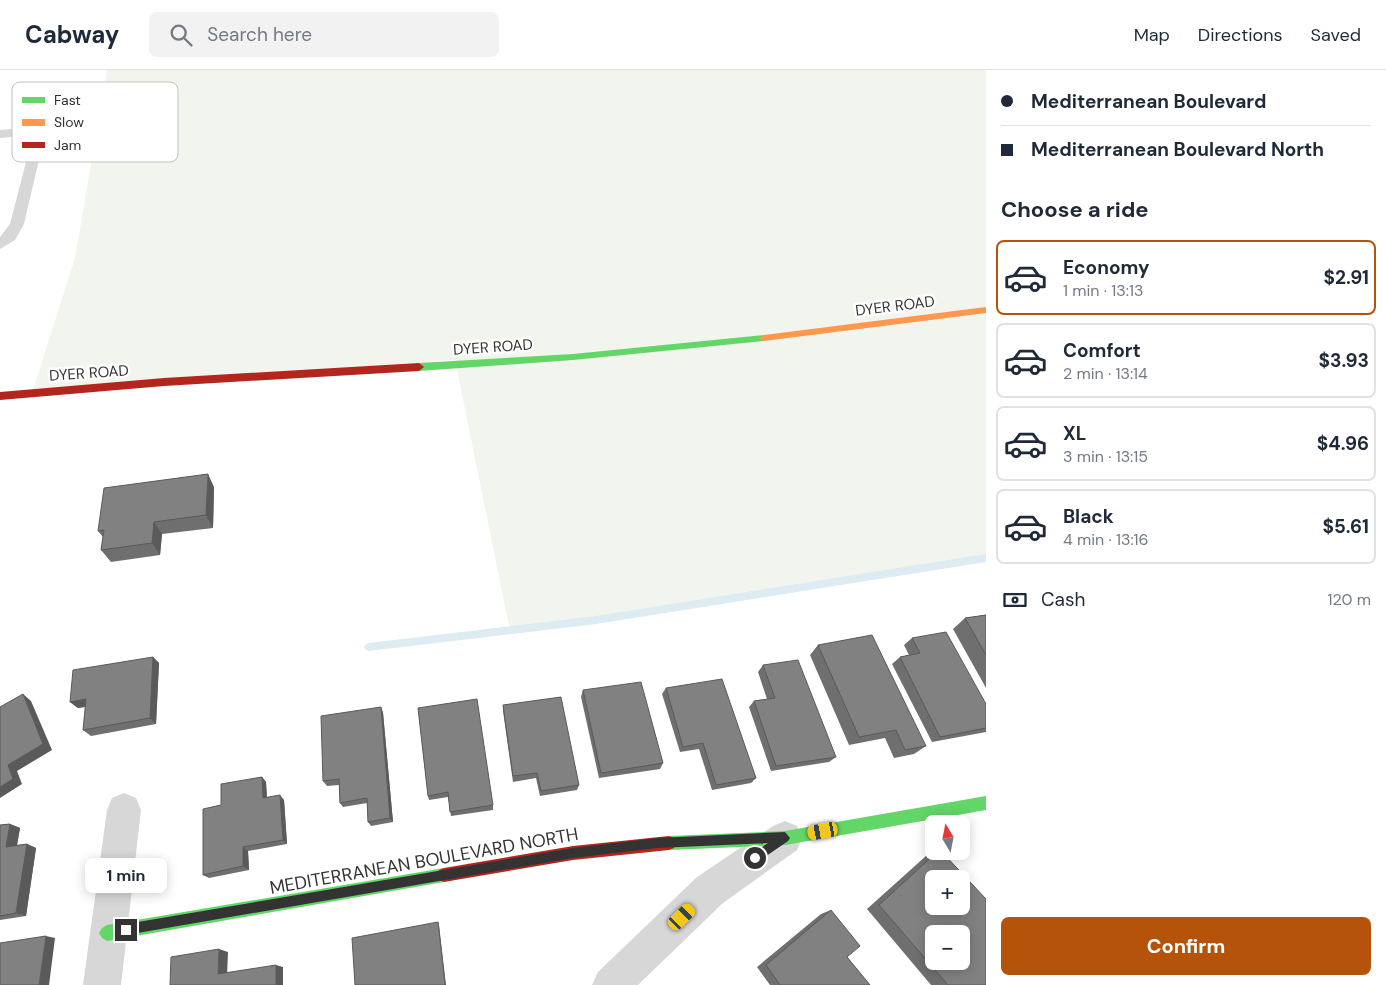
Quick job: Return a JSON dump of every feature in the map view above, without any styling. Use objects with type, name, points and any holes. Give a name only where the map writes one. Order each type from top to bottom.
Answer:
[{"type":"street","name":"DYER ROAD","points":[[0,396],[64,389],[422,368],[656,350],[986,310]]},
{"type":"street","name":"MEDITERRANEAN BOULEVARD NORTH","points":[[107,933],[573,853],[657,843],[785,838],[986,803]]},
{"type":"street","points":[[102,985],[107,933],[124,810]]},
{"type":"street","points":[[611,985],[710,890],[785,838]]},
{"type":"lane","points":[[0,244],[10,237],[17,224],[32,162]]},
{"type":"shaded area","points":[[107,70],[986,70],[986,556],[510,631],[455,360],[33,390],[75,258],[91,162],[178,162],[178,82],[105,82]]},
{"type":"building","points":[[208,474],[206,515],[154,522],[152,543],[101,550],[104,530],[98,531],[104,488]]},
{"type":"building","points":[[986,615],[986,655],[965,618]]},
{"type":"building","points":[[946,632],[986,704],[986,728],[940,737],[900,657],[920,653],[912,638]]},
{"type":"building","points":[[872,635],[926,746],[905,750],[896,730],[859,737],[818,645]]},
{"type":"building","points":[[153,657],[150,718],[83,730],[86,699],[70,702],[73,670]]},
{"type":"building","points":[[798,660],[836,757],[776,766],[754,701],[775,698],[763,665]]},
{"type":"building","points":[[722,679],[756,778],[716,785],[703,743],[683,747],[666,688]]},
{"type":"building","points":[[641,682],[663,763],[601,773],[583,690]]},
{"type":"building","points":[[23,694],[43,744],[8,765],[13,779],[0,787],[0,707]]},
{"type":"building","points":[[561,697],[579,785],[541,791],[537,773],[513,776],[503,705]]},
{"type":"building","points":[[477,699],[493,805],[450,812],[448,792],[428,796],[418,708]]},
{"type":"building","points":[[381,707],[390,818],[368,822],[367,798],[340,803],[339,779],[323,781],[321,716]]},
{"type":"building","points":[[262,777],[263,798],[280,795],[283,840],[243,847],[243,866],[203,875],[203,809],[221,805],[221,784]]},
{"type":"building","points":[[10,824],[6,847],[27,844],[16,913],[0,916],[0,825]]},
{"type":"building","points":[[928,860],[949,860],[959,870],[925,870],[925,915],[970,915],[970,882],[986,899],[986,985],[948,985],[935,970],[970,970],[970,925],[925,925],[925,958],[879,905]]},
{"type":"building","points":[[831,910],[860,946],[847,957],[870,985],[780,985],[766,965]]},
{"type":"building","points":[[438,922],[445,985],[355,985],[352,938]]},
{"type":"building","points":[[46,936],[39,985],[0,985],[0,943]]},
{"type":"building","points":[[219,949],[218,974],[276,965],[276,985],[170,985],[171,957]]},
{"type":"waterway","points":[[369,647],[596,620],[986,558]]},
{"type":"traffic: fast","points":[[419,367],[573,357],[764,338]]},
{"type":"traffic: fast","points":[[669,843],[785,838],[986,803]]},
{"type":"traffic: fast","points":[[107,933],[444,875]]},
{"type":"traffic: slow","points":[[764,338],[986,310]]},
{"type":"traffic: jam","points":[[0,396],[164,382],[419,367]]},
{"type":"traffic: jam","points":[[444,875],[573,853],[669,843]]},
{"type":"route","points":[[126,930],[573,853],[657,843],[785,838],[755,858]]}]
